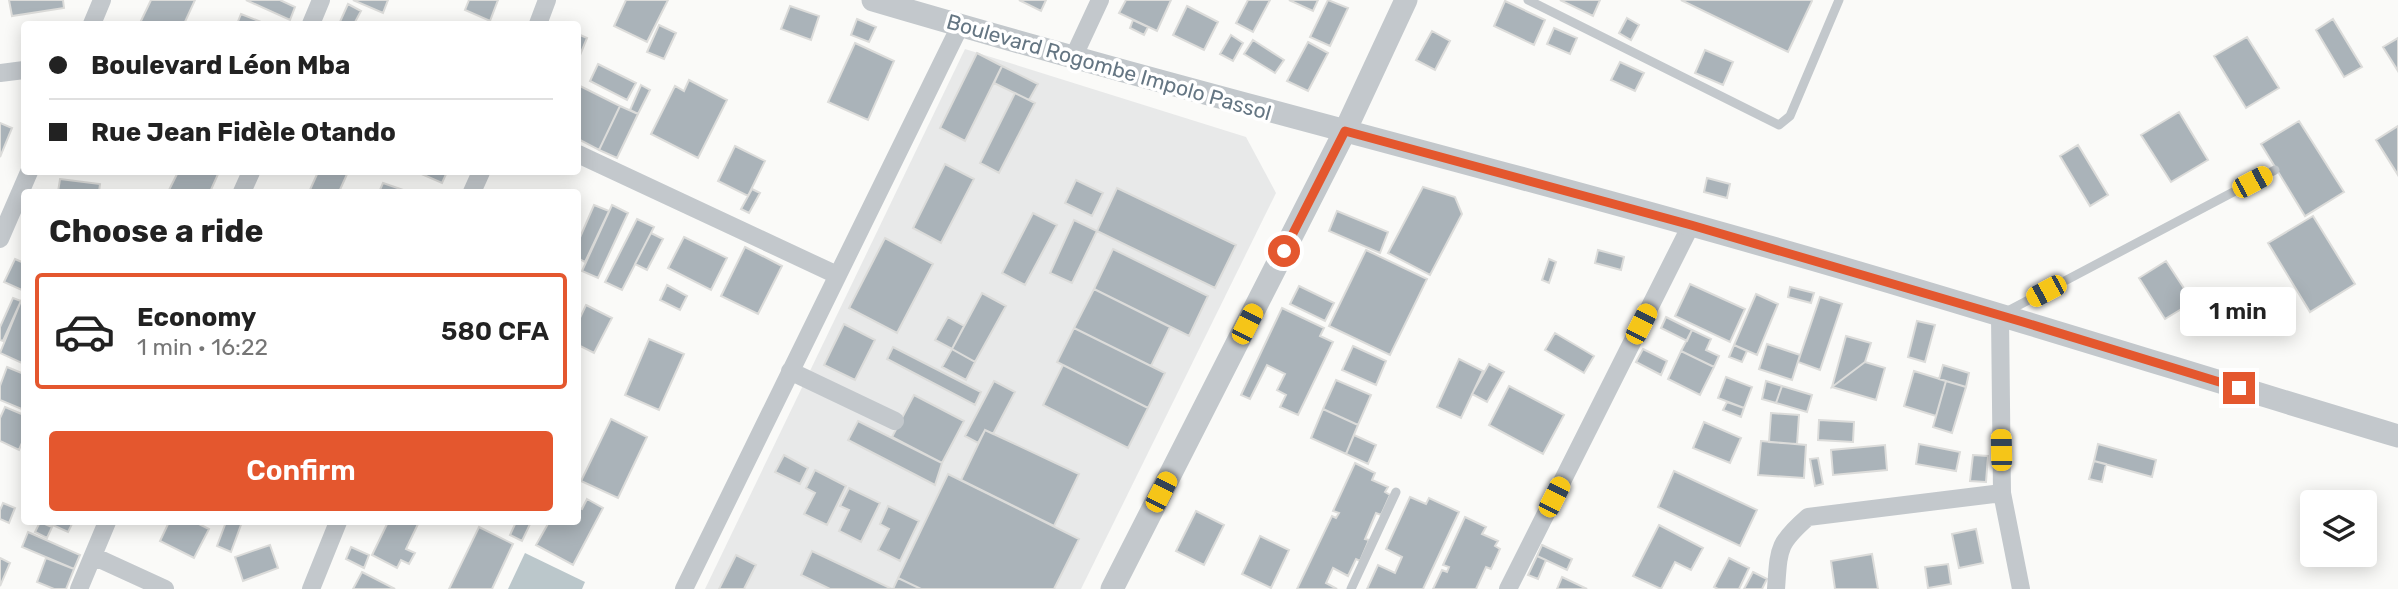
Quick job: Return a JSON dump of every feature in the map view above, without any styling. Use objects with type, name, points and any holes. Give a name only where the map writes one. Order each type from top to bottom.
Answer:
[{"type":"street","points":[[93,21],[102,0]]},
{"type":"street","points":[[312,21],[321,0]]},
{"type":"street","points":[[539,21],[547,0]]},
{"type":"street","name":"Boulevard Rogombe Impolo Passol","points":[[873,0],[1073,58],[1691,225],[2398,436]]},
{"type":"street","points":[[1073,58],[1100,0]]},
{"type":"street","points":[[1112,589],[1345,131],[1406,0]]},
{"type":"street","points":[[684,589],[960,26]]},
{"type":"street","points":[[0,73],[21,70]]},
{"type":"street","points":[[581,156],[837,275]]},
{"type":"street","points":[[0,239],[21,190]]},
{"type":"street","points":[[1508,589],[1691,225]]},
{"type":"street","points":[[2000,316],[2002,494],[2021,589]]},
{"type":"street","points":[[790,371],[895,421]]},
{"type":"street","points":[[1776,589],[1779,555],[1787,536],[1808,517],[2002,494]]},
{"type":"street","points":[[79,589],[106,525]]},
{"type":"street","points":[[311,589],[337,525]]},
{"type":"street","points":[[93,556],[165,589]]},
{"type":"lane","points":[[1528,0],[1779,125],[1790,116],[1839,0]]},
{"type":"lane","points":[[2000,316],[2275,170]]},
{"type":"lane","points":[[1351,589],[1396,492]]},
{"type":"shaded area","points":[[965,49],[1246,137],[1276,193],[1081,589],[705,589]]},
{"type":"shaded area","points":[[525,553],[585,582],[582,589],[508,589]]},
{"type":"building","points":[[9,0],[63,0],[64,8],[12,16]]},
{"type":"building","points":[[151,0],[195,0],[185,21],[141,21]]},
{"type":"building","points":[[246,0],[280,0],[295,7],[290,20]]},
{"type":"building","points":[[353,0],[388,0],[383,13]]},
{"type":"building","points":[[469,0],[498,0],[490,21],[465,10]]},
{"type":"building","points":[[626,0],[668,0],[647,42],[614,26]]},
{"type":"building","points":[[1019,0],[1046,0],[1041,11]]},
{"type":"building","points":[[1126,0],[1171,0],[1157,31],[1119,13]]},
{"type":"building","points":[[1248,0],[1270,0],[1253,32],[1236,23]]},
{"type":"building","points":[[1289,0],[1318,0],[1313,11]]},
{"type":"building","points":[[1328,0],[1348,8],[1330,46],[1310,37]]},
{"type":"building","points":[[1560,0],[1600,0],[1593,16]]},
{"type":"building","points":[[1681,0],[1811,0],[1812,1],[1788,52]]},
{"type":"building","points":[[1505,1],[1545,20],[1534,45],[1494,26]]},
{"type":"building","points":[[348,4],[361,11],[356,21],[340,21]]},
{"type":"building","points":[[790,6],[819,16],[811,40],[781,29]]},
{"type":"building","points":[[1187,6],[1218,22],[1204,50],[1173,35]]},
{"type":"building","points":[[241,14],[258,21],[238,21]]},
{"type":"building","points":[[1627,18],[1639,25],[1631,40],[1619,33]]},
{"type":"building","points":[[857,19],[876,27],[869,42],[851,35]]},
{"type":"building","points":[[2333,19],[2362,67],[2344,77],[2316,30]]},
{"type":"building","points":[[1133,20],[1148,27],[1144,35],[1130,28]]},
{"type":"building","points":[[659,25],[676,33],[664,59],[647,52]]},
{"type":"building","points":[[1554,28],[1577,38],[1570,54],[1547,44]]},
{"type":"building","points":[[1432,31],[1450,41],[1435,70],[1416,60]]},
{"type":"building","points":[[581,35],[587,38],[581,53]]},
{"type":"building","points":[[1231,35],[1243,43],[1233,61],[1220,54]]},
{"type":"building","points":[[2247,37],[2279,88],[2246,108],[2214,56]]},
{"type":"building","points":[[2398,38],[2398,71],[2383,47]]},
{"type":"building","points":[[1253,40],[1284,60],[1275,73],[1244,54]]},
{"type":"building","points":[[1308,42],[1328,53],[1308,91],[1287,81]]},
{"type":"building","points":[[855,43],[894,61],[868,120],[828,102]]},
{"type":"building","points":[[1705,50],[1733,62],[1723,85],[1695,73]]},
{"type":"building","points":[[977,53],[1002,66],[965,141],[940,128]]},
{"type":"building","points":[[1620,62],[1644,73],[1635,91],[1611,80]]},
{"type":"building","points":[[598,64],[636,83],[627,100],[590,81]]},
{"type":"building","points":[[1002,66],[1038,84],[1029,100],[994,83]]},
{"type":"building","points":[[689,80],[727,100],[698,158],[651,134],[675,86],[684,91]]},
{"type":"building","points":[[641,85],[650,90],[638,114],[630,110]]},
{"type":"building","points":[[581,86],[620,106],[599,150],[581,141]]},
{"type":"building","points":[[1015,93],[1035,103],[999,173],[980,163]]},
{"type":"building","points":[[620,106],[638,114],[617,158],[599,150]]},
{"type":"building","points":[[2179,112],[2208,160],[2171,182],[2141,135]]},
{"type":"building","points":[[2299,121],[2344,192],[2305,216],[2261,144]]},
{"type":"building","points":[[0,123],[12,128],[0,157]]},
{"type":"building","points":[[2398,126],[2398,175],[2376,140]]},
{"type":"building","points":[[2078,145],[2108,195],[2090,206],[2060,156]]},
{"type":"building","points":[[735,146],[765,161],[748,196],[718,181]]},
{"type":"building","points":[[945,164],[974,179],[941,243],[913,228]]},
{"type":"building","points":[[176,175],[218,175],[211,189],[170,189]]},
{"type":"building","points":[[317,175],[347,175],[340,189],[310,189]]},
{"type":"building","points":[[424,175],[446,175],[442,183]]},
{"type":"building","points":[[1707,178],[1730,184],[1727,198],[1704,192]]},
{"type":"building","points":[[60,179],[100,184],[99,189],[58,189]]},
{"type":"building","points":[[1076,180],[1103,193],[1092,216],[1065,203]]},
{"type":"building","points":[[383,183],[400,189],[380,189]]},
{"type":"building","points":[[1423,187],[1455,197],[1462,214],[1430,275],[1388,253]]},
{"type":"building","points":[[1117,188],[1236,245],[1215,288],[1097,231]]},
{"type":"building","points":[[752,189],[760,193],[749,213],[741,209]]},
{"type":"building","points":[[594,205],[609,211],[585,262],[581,260],[581,235]]},
{"type":"building","points":[[612,205],[628,213],[598,278],[582,271]]},
{"type":"building","points":[[1337,211],[1388,232],[1380,253],[1329,231]]},
{"type":"building","points":[[1033,213],[1057,225],[1025,285],[1002,273]]},
{"type":"building","points":[[2313,216],[2355,284],[2310,312],[2268,243]]},
{"type":"building","points":[[637,219],[654,227],[622,290],[605,282]]},
{"type":"building","points":[[1074,220],[1097,231],[1072,283],[1050,273]]},
{"type":"building","points":[[651,233],[663,239],[647,270],[635,264]]},
{"type":"building","points":[[684,237],[727,258],[711,290],[668,268]]},
{"type":"building","points":[[885,238],[933,264],[897,333],[849,308]]},
{"type":"building","points":[[745,247],[782,266],[758,314],[721,296]]},
{"type":"building","points":[[1113,249],[1208,296],[1189,336],[1094,289]]},
{"type":"building","points":[[1366,250],[1427,279],[1390,355],[1329,326]]},
{"type":"building","points":[[1598,250],[1624,257],[1621,270],[1595,263]]},
{"type":"building","points":[[15,259],[21,262],[21,290],[4,282]]},
{"type":"building","points":[[1549,259],[1556,262],[1549,283],[1542,280]]},
{"type":"building","points":[[2166,261],[2193,302],[2165,319],[2139,278]]},
{"type":"building","points":[[1690,284],[1745,309],[1730,342],[1675,316]]},
{"type":"building","points":[[667,285],[687,296],[680,310],[660,300]]},
{"type":"building","points":[[1299,286],[1334,303],[1325,321],[1290,304]]},
{"type":"building","points":[[1790,287],[1814,293],[1811,303],[1788,297]]},
{"type":"building","points":[[1094,289],[1170,327],[1151,366],[1074,328]]},
{"type":"building","points":[[982,293],[1006,306],[975,362],[952,349]]},
{"type":"building","points":[[1756,294],[1778,304],[1757,355],[1734,345]]},
{"type":"building","points":[[1820,297],[1842,304],[1820,370],[1798,362]]},
{"type":"building","points":[[13,298],[21,301],[3,341],[0,340],[0,327]]},
{"type":"building","points":[[21,301],[21,363],[0,353]]},
{"type":"building","points":[[586,305],[612,318],[594,353],[581,346],[581,316]]},
{"type":"building","points":[[1282,308],[1324,328],[1320,336],[1333,342],[1298,415],[1280,407],[1286,395],[1277,390],[1285,374],[1267,365],[1250,399],[1241,395]]},
{"type":"building","points":[[948,317],[964,326],[952,349],[935,340]]},
{"type":"building","points":[[1666,317],[1692,330],[1687,341],[1661,328]]},
{"type":"building","points":[[1917,321],[1935,325],[1925,362],[1908,357]]},
{"type":"building","points":[[844,324],[875,340],[855,380],[824,365]]},
{"type":"building","points":[[1074,328],[1165,373],[1148,408],[1057,362]]},
{"type":"building","points":[[1692,330],[1711,339],[1706,350],[1719,356],[1714,367],[1681,351]]},
{"type":"building","points":[[1555,333],[1594,356],[1584,373],[1545,350]]},
{"type":"building","points":[[1846,336],[1871,343],[1865,362],[1832,387]]},
{"type":"building","points":[[649,339],[684,354],[659,410],[625,395]]},
{"type":"building","points":[[1767,344],[1800,355],[1792,380],[1759,369]]},
{"type":"building","points":[[1734,345],[1747,351],[1742,362],[1729,357]]},
{"type":"building","points":[[1353,346],[1386,361],[1376,385],[1342,370]]},
{"type":"building","points":[[893,347],[981,392],[975,405],[887,359]]},
{"type":"building","points":[[952,349],[975,362],[966,380],[942,367]]},
{"type":"building","points":[[1643,349],[1667,361],[1661,375],[1636,362]]},
{"type":"building","points":[[1681,351],[1714,367],[1700,395],[1668,379]]},
{"type":"building","points":[[1459,359],[1483,371],[1461,418],[1437,407]]},
{"type":"building","points":[[1865,362],[1885,368],[1876,400],[1832,387]]},
{"type":"building","points":[[1489,364],[1504,372],[1487,402],[1472,394]]},
{"type":"building","points":[[1063,365],[1148,408],[1128,448],[1043,405]]},
{"type":"building","points":[[1943,365],[1969,373],[1966,387],[1939,379]]},
{"type":"building","points":[[7,367],[21,373],[21,409],[0,400],[0,386]]},
{"type":"building","points":[[1914,371],[1946,381],[1936,416],[1904,406]]},
{"type":"building","points":[[1726,377],[1752,387],[1744,408],[1718,398]]},
{"type":"building","points":[[1336,380],[1371,395],[1358,425],[1323,409]]},
{"type":"building","points":[[994,381],[1015,392],[993,434],[985,430],[978,443],[965,436]]},
{"type":"building","points":[[1766,381],[1782,386],[1776,403],[1762,399]]},
{"type":"building","points":[[1946,381],[1966,387],[1952,433],[1933,427]]},
{"type":"building","points":[[1509,386],[1564,415],[1543,454],[1489,425]]},
{"type":"building","points":[[1782,386],[1812,395],[1807,412],[1776,403]]},
{"type":"building","points":[[914,395],[964,421],[942,463],[892,437]]},
{"type":"building","points":[[1727,402],[1744,408],[1741,417],[1723,410]]},
{"type":"building","points":[[5,407],[21,414],[19,450],[0,441],[0,418]]},
{"type":"building","points":[[1323,409],[1358,425],[1346,454],[1311,438]]},
{"type":"building","points":[[1771,413],[1799,415],[1797,444],[1769,442]]},
{"type":"building","points":[[611,419],[647,437],[618,498],[581,481]]},
{"type":"building","points":[[1819,420],[1854,422],[1853,442],[1818,440]]},
{"type":"building","points":[[858,421],[942,463],[935,485],[848,440]]},
{"type":"building","points":[[1704,422],[1741,438],[1730,463],[1693,448]]},
{"type":"building","points":[[985,430],[1079,474],[1054,526],[961,480]]},
{"type":"building","points":[[1354,435],[1376,445],[1368,464],[1346,454]]},
{"type":"building","points":[[1761,441],[1806,445],[1804,478],[1758,475]]},
{"type":"building","points":[[1919,444],[1960,452],[1956,471],[1916,464]]},
{"type":"building","points":[[2098,444],[2156,460],[2152,477],[2094,461]]},
{"type":"building","points":[[1885,445],[1887,470],[1833,475],[1831,450]]},
{"type":"building","points":[[784,455],[808,468],[800,484],[775,472]]},
{"type":"building","points":[[1973,455],[1988,456],[1986,482],[1970,481]]},
{"type":"building","points":[[1818,458],[1823,484],[1815,486],[1810,459]]},
{"type":"building","points":[[2094,461],[2106,464],[2102,482],[2089,479]]},
{"type":"building","points":[[1355,463],[1375,473],[1372,480],[1388,487],[1385,492],[1390,495],[1381,515],[1376,513],[1365,539],[1369,540],[1360,561],[1356,559],[1348,576],[1333,568],[1326,583],[1337,589],[1297,589],[1332,516],[1336,518],[1339,513],[1333,511]]},
{"type":"building","points":[[815,470],[846,486],[827,525],[804,514],[815,493],[806,488]]},
{"type":"building","points":[[1674,471],[1757,510],[1740,546],[1658,507]]},
{"type":"building","points":[[948,474],[1079,539],[1054,589],[921,589],[898,578]]},
{"type":"building","points":[[849,488],[880,503],[861,542],[839,531],[849,510],[840,506]]},
{"type":"building","points":[[1410,497],[1426,504],[1429,498],[1459,512],[1423,589],[1367,589],[1378,565],[1395,573],[1402,557],[1386,549]]},
{"type":"building","points":[[587,499],[603,508],[573,565],[536,545],[547,525],[581,525],[582,509]]},
{"type":"building","points":[[3,503],[15,508],[9,523],[0,519]]},
{"type":"building","points":[[888,506],[919,521],[900,561],[878,550],[889,529],[880,524]]},
{"type":"building","points":[[1196,511],[1224,525],[1204,565],[1176,551]]},
{"type":"building","points":[[1465,517],[1486,527],[1482,534],[1498,541],[1495,546],[1500,549],[1491,569],[1486,567],[1476,589],[1433,589],[1442,570],[1447,572],[1449,567],[1443,565]]},
{"type":"building","points":[[38,525],[52,527],[47,538],[35,532]]},
{"type":"building","points":[[53,525],[72,525],[68,532]]},
{"type":"building","points":[[168,525],[201,525],[209,529],[194,558],[160,541]]},
{"type":"building","points":[[225,525],[241,525],[231,552],[217,546]]},
{"type":"building","points":[[387,525],[418,525],[406,549],[415,553],[409,564],[401,560],[397,568],[372,555]]},
{"type":"building","points":[[515,525],[530,525],[522,541],[510,535]]},
{"type":"building","points":[[1659,525],[1703,548],[1691,570],[1675,562],[1661,589],[1633,576]]},
{"type":"building","points":[[479,527],[513,544],[492,589],[449,589]]},
{"type":"building","points":[[1976,529],[1983,563],[1959,568],[1952,534]]},
{"type":"building","points":[[28,532],[80,555],[74,569],[22,547]]},
{"type":"building","points":[[1260,536],[1289,550],[1271,588],[1242,574]]},
{"type":"building","points":[[270,545],[278,568],[243,581],[235,557]]},
{"type":"building","points":[[1542,545],[1572,559],[1567,570],[1537,556]]},
{"type":"building","points":[[351,547],[369,555],[364,568],[346,559]]},
{"type":"building","points":[[812,551],[892,589],[830,589],[801,575]]},
{"type":"building","points":[[1872,554],[1878,589],[1835,589],[1831,561]]},
{"type":"building","points":[[736,555],[756,565],[744,589],[719,589]]},
{"type":"building","points":[[1537,556],[1546,560],[1538,579],[1528,575]]},
{"type":"building","points":[[0,558],[10,563],[0,586]]},
{"type":"building","points":[[46,558],[74,569],[66,589],[54,589],[37,582]]},
{"type":"building","points":[[1729,558],[1749,568],[1739,589],[1718,589],[1714,587]]},
{"type":"building","points":[[1948,564],[1951,584],[1928,588],[1925,567]]},
{"type":"building","points":[[362,572],[395,589],[353,589]]},
{"type":"building","points":[[1753,572],[1767,579],[1762,589],[1744,589]]},
{"type":"building","points":[[1562,577],[1587,589],[1557,589]]},
{"type":"building","points":[[898,578],[921,589],[893,589]]},
{"type":"route","points":[[1284,251],[1345,131],[1691,225],[2239,388]]}]
